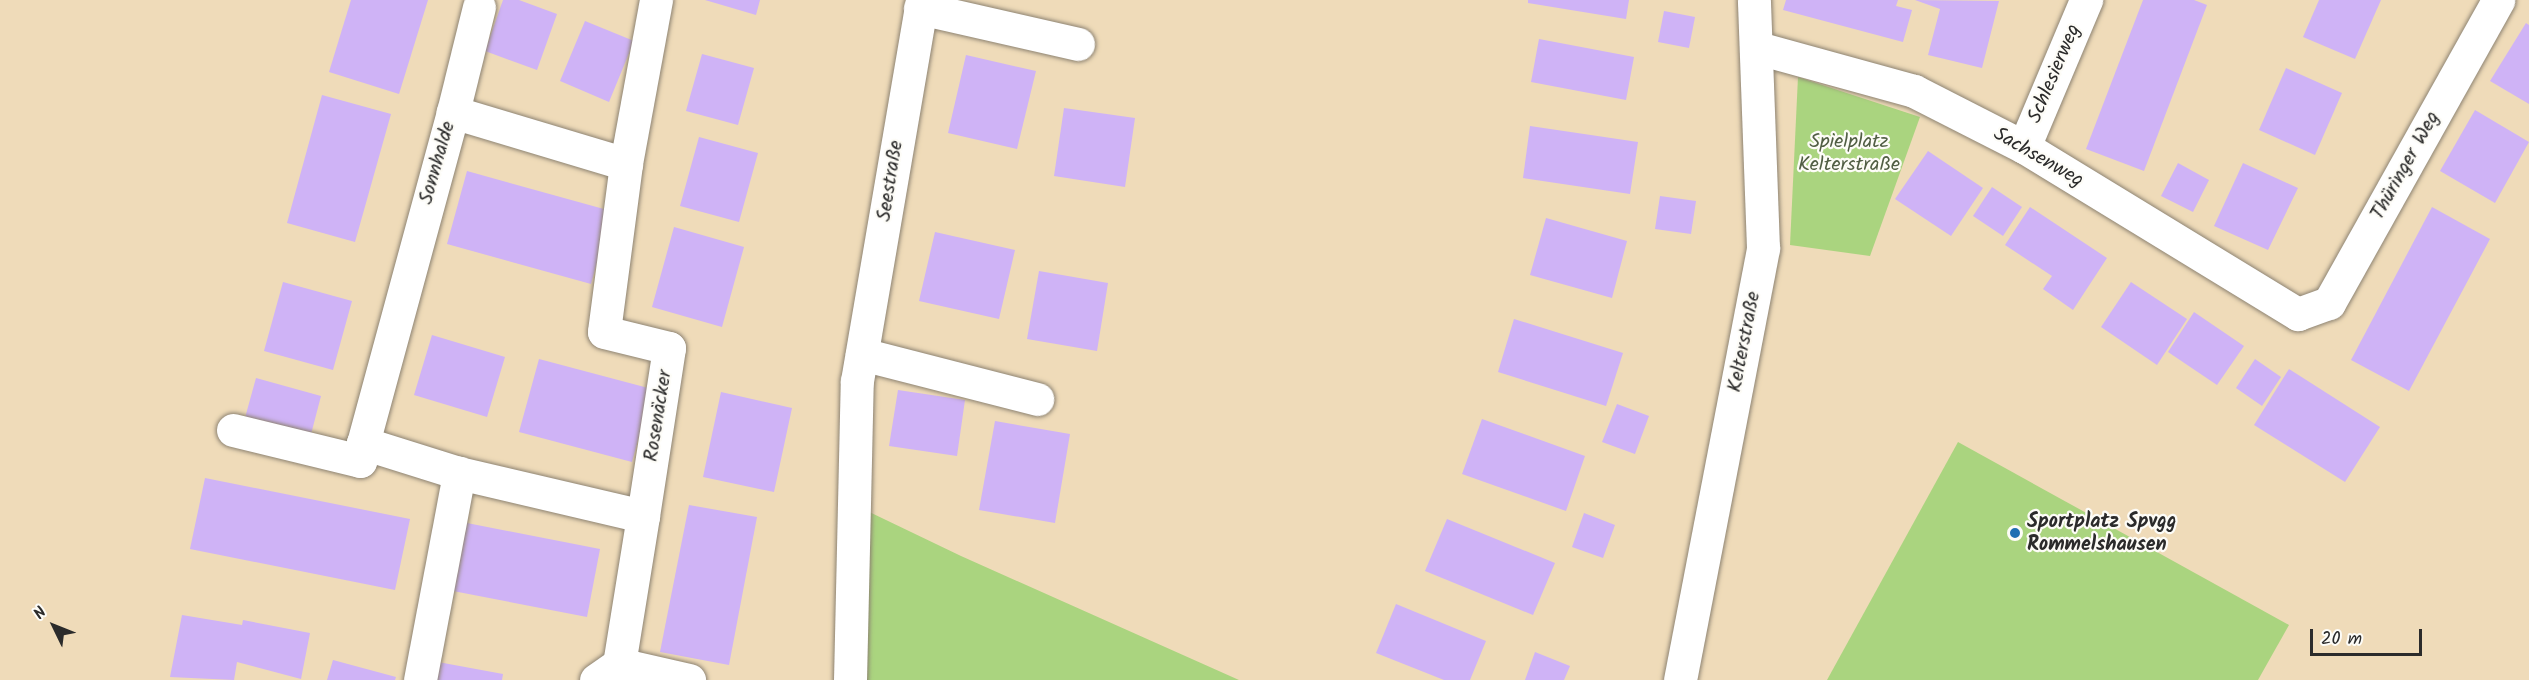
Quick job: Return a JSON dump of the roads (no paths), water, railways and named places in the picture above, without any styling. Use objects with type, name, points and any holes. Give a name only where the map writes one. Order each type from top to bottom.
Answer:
[{"type":"street","points":[[626,164],[656,0]]},
{"type":"street","name":"Kelterstraße","points":[[1680,680],[1763,248],[1758,48],[1754,0]]},
{"type":"street","name":"Schlesierweg","points":[[2024,147],[2086,0]]},
{"type":"street","name":"Thüringer Weg","points":[[2298,314],[2329,303],[2498,0]]},
{"type":"street","name":"Seestraße","points":[[850,680],[853,475],[862,354],[921,4],[1078,44]]},
{"type":"street","points":[[453,112],[479,7]]},
{"type":"street","name":"Sachsenweg","points":[[1758,48],[1914,92],[2024,147],[2298,314]]},
{"type":"street","name":"Sonnhalde","points":[[363,443],[404,284],[453,112],[626,164]]},
{"type":"street","name":"Rosenäcker","points":[[626,164],[604,332],[669,348],[643,516],[607,672],[689,680]]},
{"type":"street","points":[[862,354],[1037,399]]},
{"type":"street","points":[[233,430],[360,461],[363,443],[459,473],[643,516]]},
{"type":"street","points":[[420,680],[459,473]]},
{"type":"place","name":"Sportplatz Spvgg Rommelshausen","points":[[2015,533]]},
{"type":"park label","name":"Spielplatz Kelterstraße","points":[[1849,154]]}]
